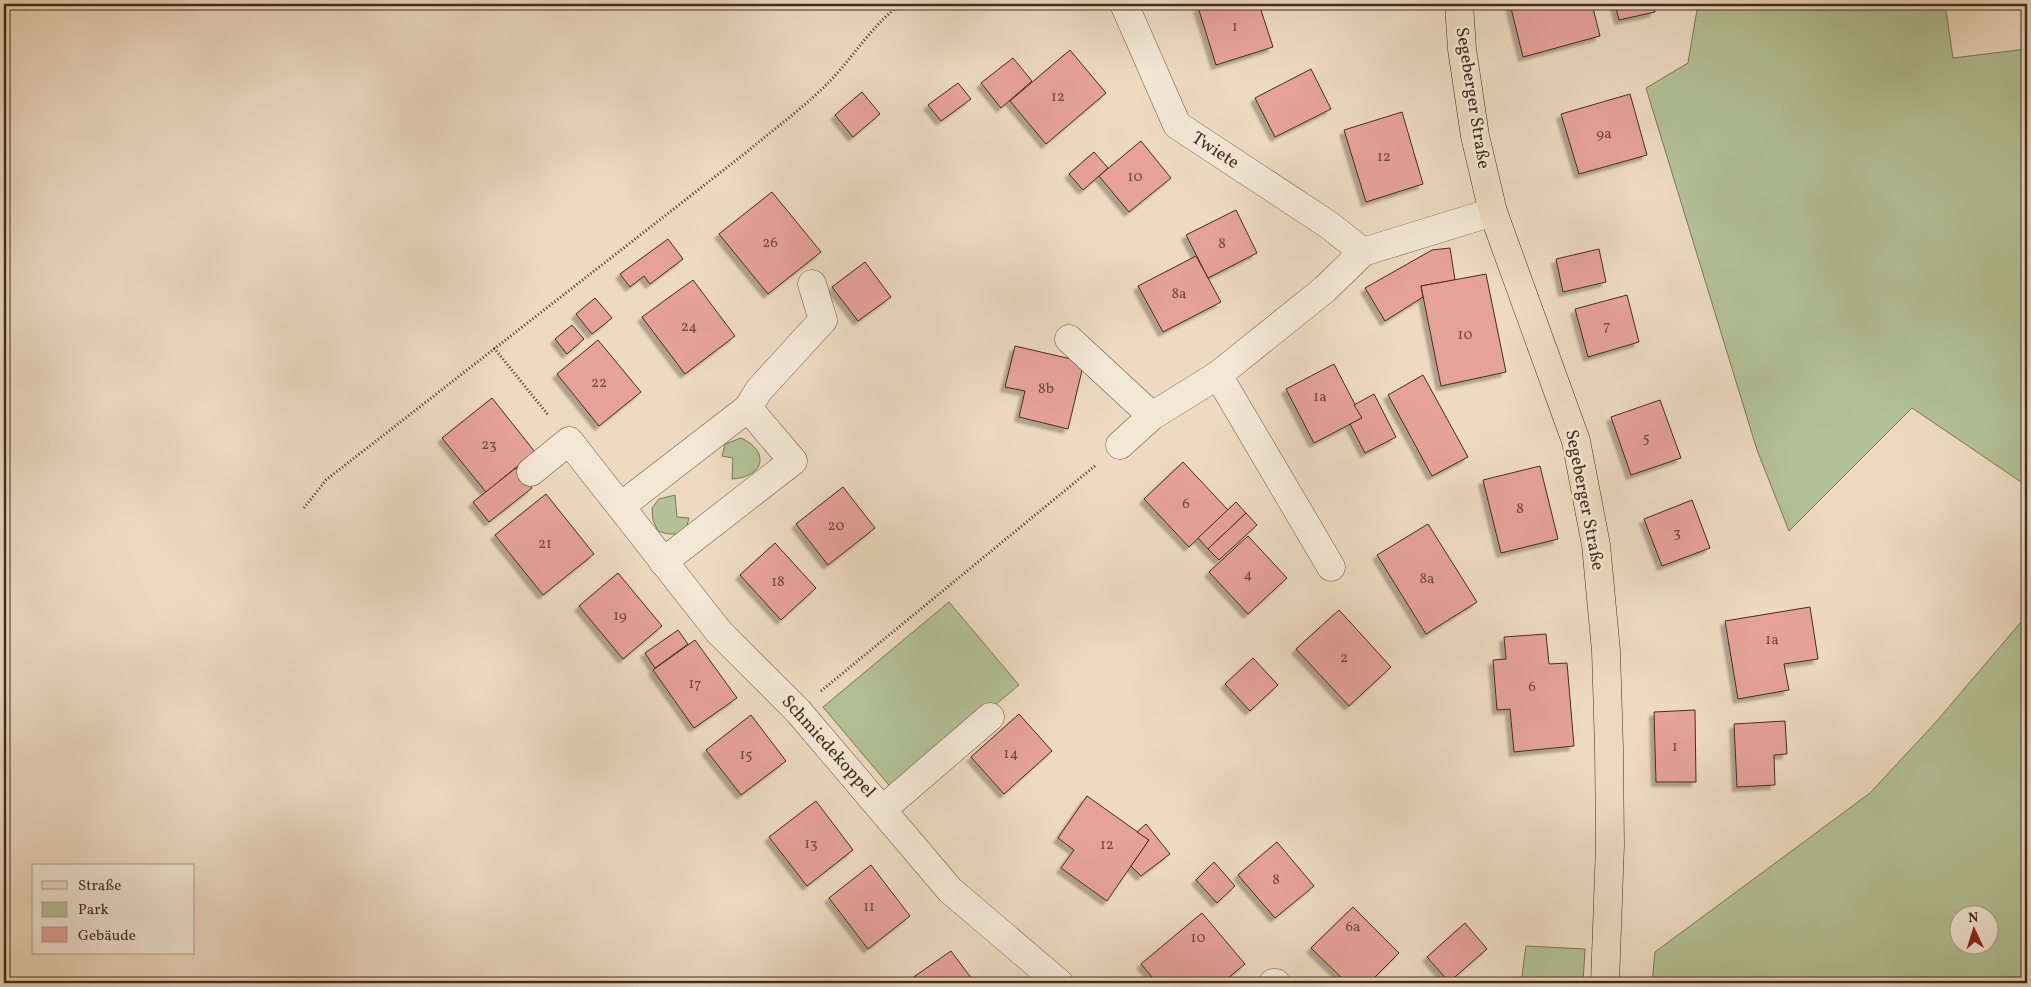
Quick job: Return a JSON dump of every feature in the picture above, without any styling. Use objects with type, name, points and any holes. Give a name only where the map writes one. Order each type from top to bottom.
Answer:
[{"type":"main road","name":"Segeberger Straße","points":[[1460,4],[1462,49],[1474,136],[1493,212],[1576,441],[1596,545],[1606,651],[1609,748],[1610,845],[1605,983]]},
{"type":"street","name":"Twiete","points":[[1124,4],[1177,125],[1329,225],[1363,252]]},
{"type":"street","points":[[1120,445],[1152,416],[1218,376],[1326,289],[1363,252],[1493,212]]},
{"type":"street","points":[[617,501],[748,408],[759,390],[823,320],[812,284]]},
{"type":"street","points":[[1069,339],[1152,416]]},
{"type":"street","points":[[1218,376],[1331,567]]},
{"type":"street","points":[[663,562],[793,461],[748,408]]},
{"type":"street","points":[[531,472],[569,441]]},
{"type":"street","name":"Schmiedekoppel","points":[[569,441],[719,632],[798,711],[950,890],[1058,983]]},
{"type":"street","points":[[883,809],[990,717]]},
{"type":"path","points":[[304,508],[326,480],[748,151],[831,80],[886,14],[901,4]]},
{"type":"path","points":[[494,348],[569,441]]},
{"type":"path","points":[[798,711],[1120,445]]},
{"type":"green space","points":[[1698,4],[1945,4],[1953,58],[2027,49],[2027,486],[1912,408],[1789,531],[1757,450],[1646,88],[1688,63]]},
{"type":"green space","points":[[741,438],[750,443],[756,450],[760,456],[760,463],[751,474],[732,479],[733,458],[722,456],[725,444]]},
{"type":"green space","points":[[675,495],[677,517],[689,518],[686,529],[672,534],[658,531],[653,520],[652,508],[659,499]]},
{"type":"green space","points":[[949,602],[1019,685],[893,790],[823,707]]},
{"type":"green space","points":[[2027,615],[2027,983],[1652,983],[1655,952],[1870,793],[1936,722]]},
{"type":"green space","points":[[1526,946],[1585,949],[1583,983],[1521,983]]},
{"type":"building","points":[[1207,4],[1259,4],[1273,47],[1216,65],[1198,7]]},
{"type":"building","points":[[1510,4],[1592,4],[1600,36],[1523,57]]},
{"type":"building","points":[[1615,4],[1653,4],[1655,12],[1619,20]]},
{"type":"building","points":[[1070,50],[1106,93],[1046,144],[1010,101]]},
{"type":"building","points":[[1013,58],[1032,81],[1001,108],[981,83]]},
{"type":"building","points":[[1311,69],[1331,109],[1275,137],[1255,98]]},
{"type":"building","points":[[958,83],[971,99],[941,121],[928,105]]},
{"type":"building","points":[[862,92],[880,114],[853,137],[835,115]]},
{"type":"building","points":[[1630,94],[1647,155],[1579,174],[1561,114]]},
{"type":"building","points":[[1402,112],[1423,184],[1366,202],[1344,130]]},
{"type":"building","points":[[1141,141],[1171,178],[1129,212],[1099,176]]},
{"type":"building","points":[[1094,152],[1108,168],[1083,190],[1069,174]]},
{"type":"building","points":[[772,192],[821,252],[768,294],[719,234]]},
{"type":"building","points":[[1236,210],[1257,253],[1208,278],[1186,235]]},
{"type":"building","points":[[668,239],[683,259],[650,284],[644,276],[630,287],[620,274]]},
{"type":"building","points":[[1450,248],[1455,280],[1421,286],[1423,297],[1385,321],[1365,288],[1432,250]]},
{"type":"building","points":[[1599,249],[1606,282],[1563,292],[1556,259]]},
{"type":"building","points":[[1196,256],[1221,302],[1163,332],[1138,286]]},
{"type":"building","points":[[865,262],[891,297],[858,321],[832,287]]},
{"type":"building","points":[[1486,274],[1506,372],[1441,386],[1421,286]]},
{"type":"building","points":[[693,280],[735,336],[685,374],[642,317]]},
{"type":"building","points":[[1627,295],[1639,342],[1588,357],[1575,309]]},
{"type":"building","points":[[595,298],[612,318],[592,334],[576,314]]},
{"type":"building","points":[[572,325],[584,339],[567,354],[555,339]]},
{"type":"building","points":[[598,340],[641,392],[599,426],[557,374]]},
{"type":"building","points":[[1015,346],[1084,362],[1068,429],[1019,417],[1025,391],[1005,387]]},
{"type":"building","points":[[1334,364],[1362,418],[1314,443],[1286,389]]},
{"type":"building","points":[[1423,375],[1468,457],[1432,476],[1388,395]]},
{"type":"building","points":[[1374,394],[1396,437],[1365,453],[1350,424],[1362,418],[1354,405]]},
{"type":"building","points":[[492,398],[535,452],[486,492],[442,438]]},
{"type":"building","points":[[1660,400],[1681,458],[1631,475],[1611,417]]},
{"type":"building","points":[[1183,462],[1228,510],[1189,547],[1144,499]]},
{"type":"building","points":[[1540,466],[1558,539],[1501,553],[1483,480]]},
{"type":"building","points":[[516,468],[532,488],[489,522],[473,502]]},
{"type":"building","points":[[843,487],[875,528],[828,565],[796,524]]},
{"type":"building","points":[[546,494],[594,554],[543,595],[495,535]]},
{"type":"building","points":[[1692,500],[1710,548],[1662,566],[1644,519]]},
{"type":"building","points":[[1236,502],[1246,513],[1208,549],[1198,538]]},
{"type":"building","points":[[1246,513],[1257,525],[1219,560],[1208,549]]},
{"type":"building","points":[[1428,524],[1477,602],[1426,634],[1377,555]]},
{"type":"building","points":[[1248,536],[1287,578],[1248,614],[1209,572]]},
{"type":"building","points":[[775,543],[816,588],[781,620],[740,575]]},
{"type":"building","points":[[618,573],[662,626],[623,659],[579,606]]},
{"type":"building","points":[[1810,607],[1818,659],[1784,664],[1789,690],[1738,699],[1725,621]]},
{"type":"building","points":[[1339,610],[1391,667],[1349,706],[1296,649]]},
{"type":"building","points":[[678,630],[688,644],[655,668],[645,653]]},
{"type":"building","points":[[1546,634],[1549,664],[1567,663],[1574,746],[1514,752],[1510,709],[1497,710],[1493,660],[1506,659],[1504,637]]},
{"type":"building","points":[[695,640],[737,698],[694,728],[653,670]]},
{"type":"building","points":[[1253,658],[1278,685],[1250,711],[1225,684]]},
{"type":"building","points":[[1695,710],[1696,782],[1656,782],[1654,712]]},
{"type":"building","points":[[1019,714],[1052,751],[1004,794],[971,757]]},
{"type":"building","points":[[751,715],[786,761],[741,795],[706,750]]},
{"type":"building","points":[[1785,721],[1787,754],[1774,755],[1775,785],[1737,787],[1734,724]]},
{"type":"building","points":[[1087,796],[1149,840],[1107,901],[1061,868],[1074,850],[1058,838]]},
{"type":"building","points":[[816,801],[853,850],[807,886],[769,837]]},
{"type":"building","points":[[1146,824],[1170,854],[1141,876],[1131,866],[1149,840],[1137,832]]},
{"type":"building","points":[[1277,842],[1314,886],[1275,918],[1238,875]]},
{"type":"building","points":[[1214,862],[1235,886],[1217,903],[1196,880]]},
{"type":"building","points":[[871,865],[910,916],[868,949],[829,898]]},
{"type":"building","points":[[1353,907],[1399,953],[1369,983],[1347,983],[1311,948]]},
{"type":"building","points":[[1202,913],[1245,964],[1222,983],[1157,983],[1141,964]]},
{"type":"building","points":[[1465,923],[1487,949],[1449,982],[1427,957]]},
{"type":"building","points":[[951,951],[975,983],[905,983]]}]
